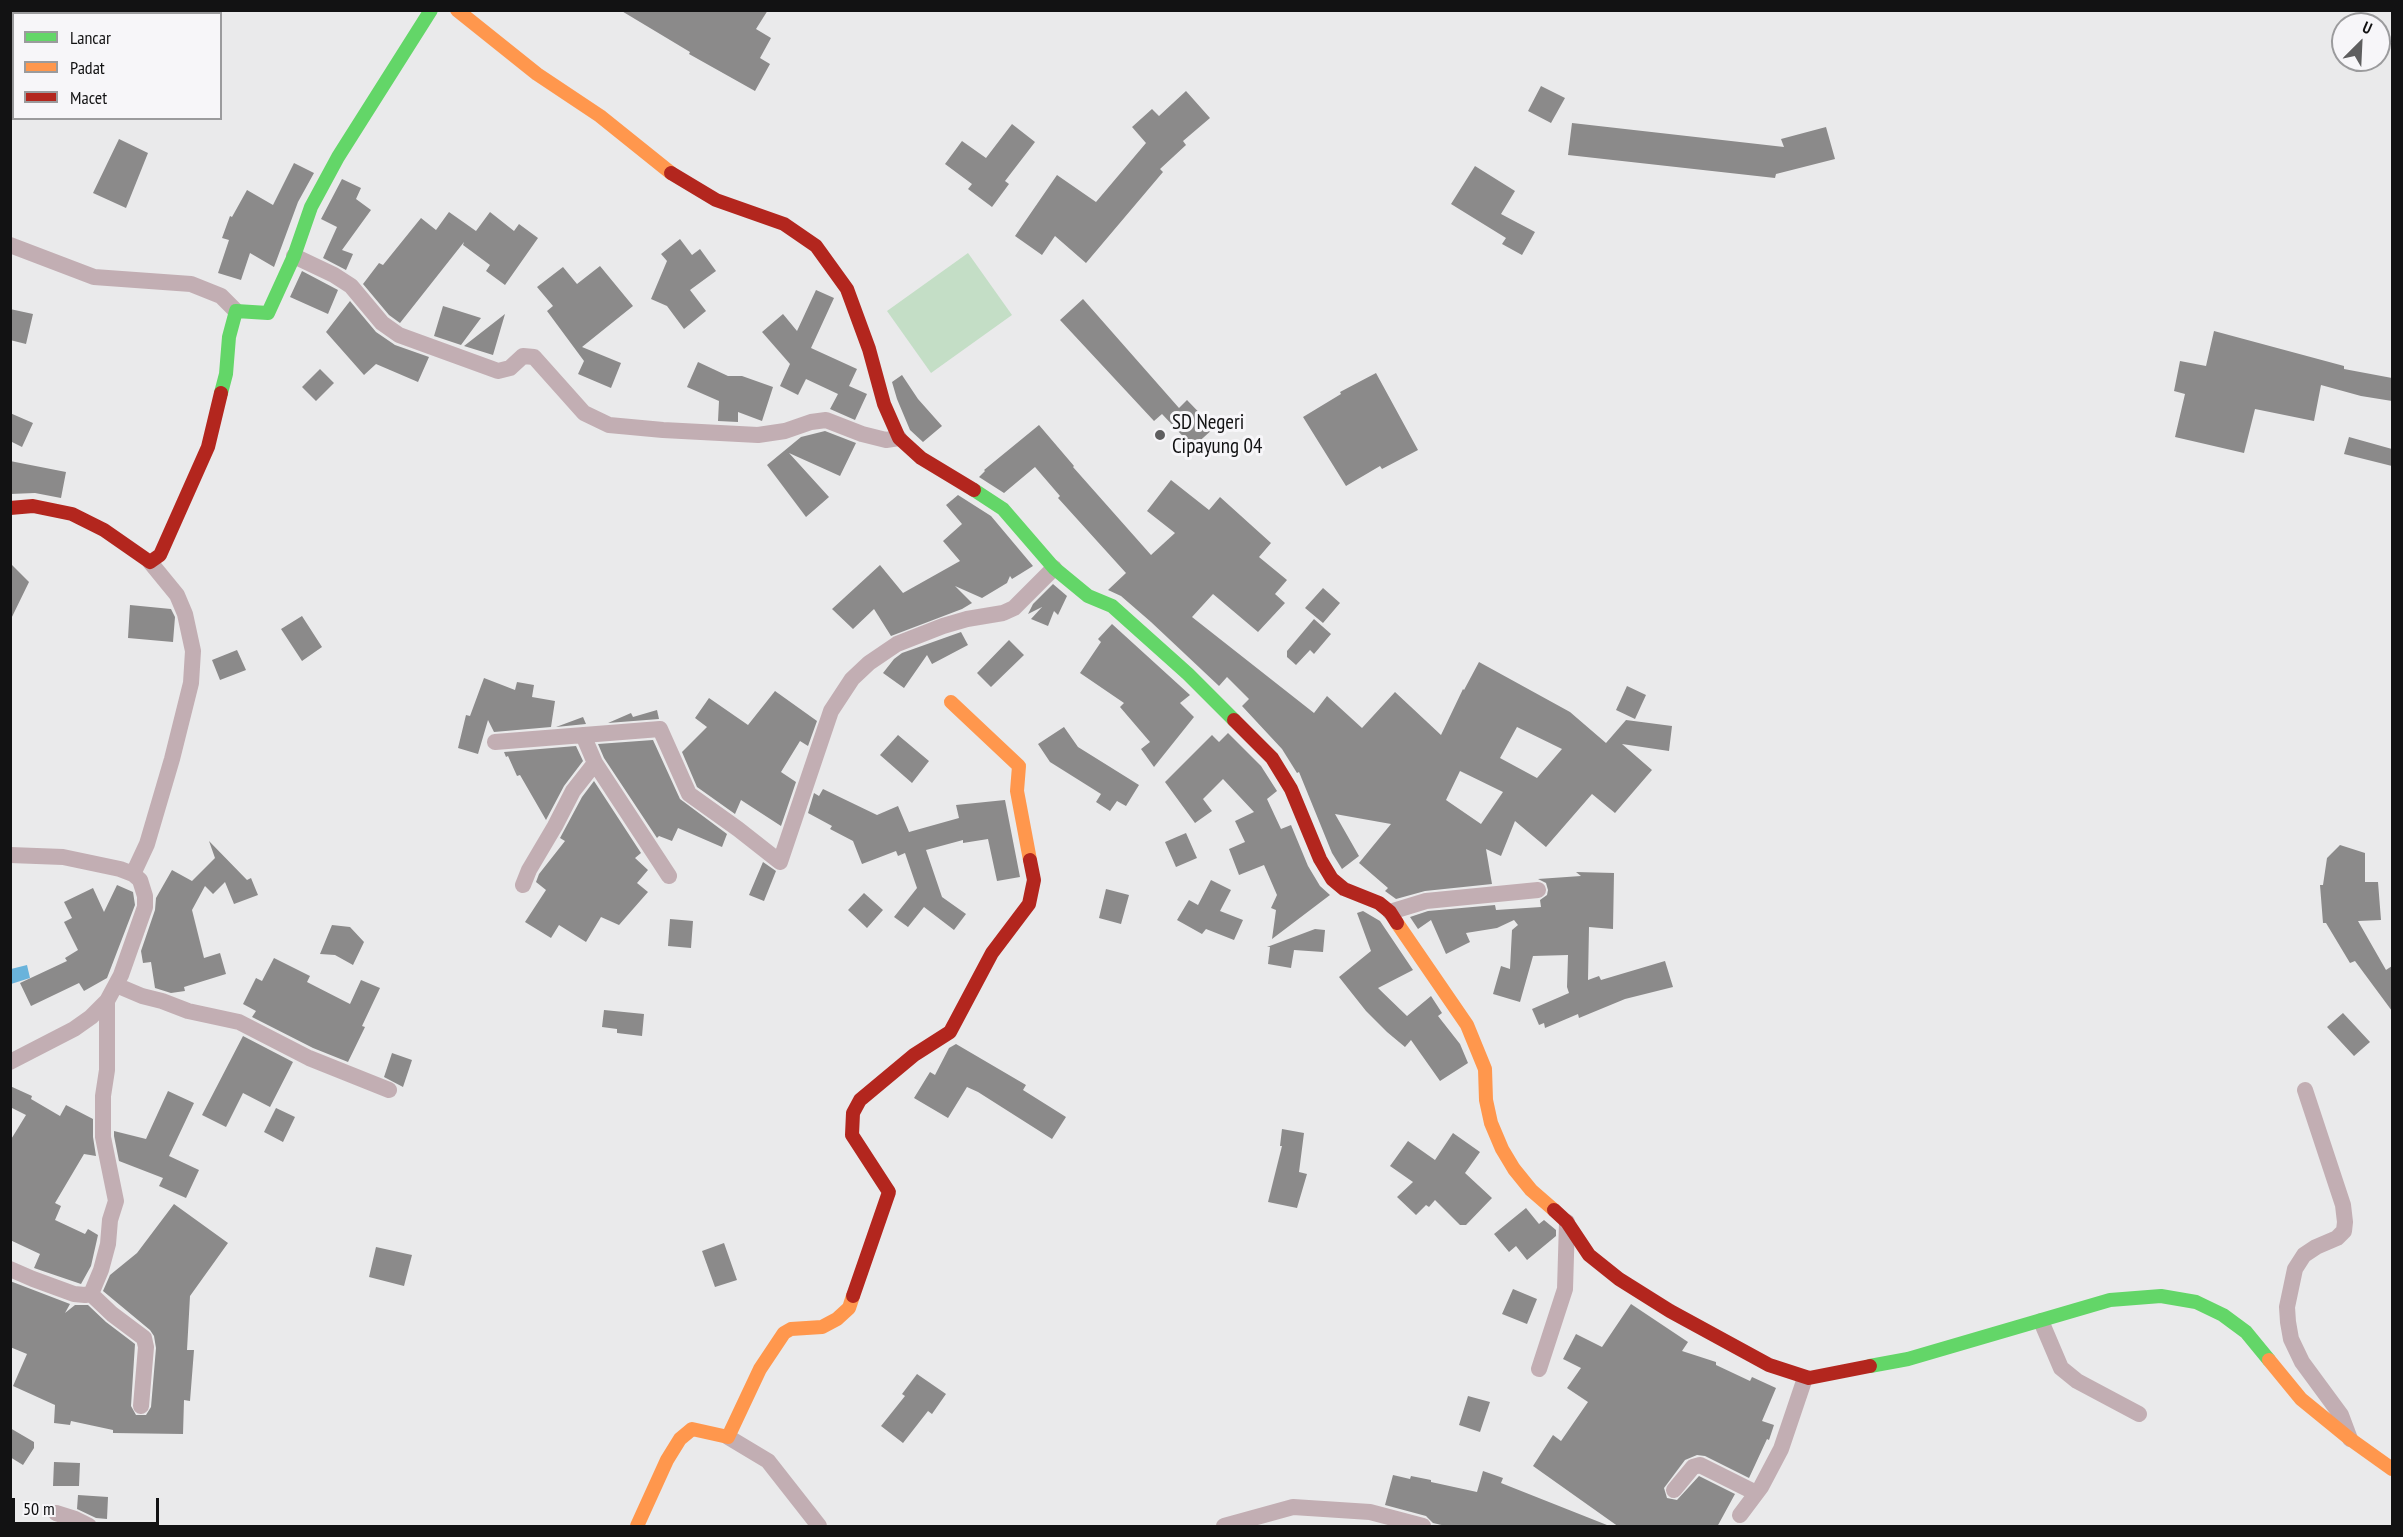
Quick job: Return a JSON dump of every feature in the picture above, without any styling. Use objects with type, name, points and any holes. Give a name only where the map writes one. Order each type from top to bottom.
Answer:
[{"type":"street","points":[[10,245],[94,277],[191,284],[221,296],[236,311],[268,313],[294,256],[311,207],[338,157],[431,10]]},
{"type":"street","points":[[457,10],[537,74],[600,116],[669,172],[716,200],[784,224],[816,246],[847,289],[869,349],[884,404],[899,438],[921,459],[1004,509],[1054,568],[1088,596],[1112,606],[1188,674],[1264,750],[1291,789],[1320,860],[1332,879],[1344,889],[1379,903],[1390,912],[1458,1010],[1474,1039],[1485,1069],[1486,1100],[1491,1123],[1502,1149],[1531,1190],[1568,1222],[1589,1256],[1619,1279],[1670,1311],[1769,1365],[1805,1378],[1908,1359],[2092,1304],[2125,1297],[2161,1296],[2196,1302],[2211,1308],[2246,1332],[2301,1399],[2350,1439],[2392,1469]]},
{"type":"street","points":[[294,256],[334,274],[351,286],[382,323],[399,335],[498,370],[510,368],[523,356],[534,357],[584,413],[598,422],[663,430],[759,435],[826,420],[862,434],[886,440],[899,438]]},
{"type":"street","points":[[150,562],[165,550],[206,454],[223,385],[228,337],[236,311]]},
{"type":"street","points":[[10,508],[33,506],[72,513],[104,530],[150,562],[177,595],[185,614],[193,651],[191,683],[147,844],[134,874]]},
{"type":"street","points":[[495,742],[660,729],[689,794],[780,862],[828,721],[839,696],[852,679],[869,663],[897,644],[943,626],[967,619],[1003,614],[1014,608],[1054,568]]},
{"type":"street","points":[[728,1437],[760,1369],[784,1333],[791,1329],[822,1327],[837,1319],[849,1308],[889,1192],[852,1135],[851,1120],[860,1100],[914,1055],[950,1032],[992,953],[1029,904],[1034,880],[1017,791],[1019,766],[951,702]]},
{"type":"street","points":[[583,735],[595,763],[669,876]]},
{"type":"street","points":[[523,885],[528,870],[573,791],[595,763]]},
{"type":"street","points":[[10,855],[63,857],[134,874],[140,880],[144,890],[145,907],[116,985],[107,1001],[91,1017],[74,1029],[10,1062]]},
{"type":"street","points":[[1390,912],[1426,902],[1538,890]]},
{"type":"street","points":[[116,985],[188,1011],[239,1022],[309,1058],[389,1090]]},
{"type":"street","points":[[91,1294],[108,1244],[110,1220],[116,1201],[103,1137],[103,1096],[107,1070],[107,1001]]},
{"type":"street","points":[[2306,1090],[2343,1205],[2345,1222],[2344,1231],[2337,1238],[2304,1255],[2295,1269],[2287,1307],[2288,1322],[2291,1340],[2302,1362],[2342,1415],[2350,1439]]},
{"type":"street","points":[[1539,1369],[1565,1289],[1568,1222]]},
{"type":"street","points":[[10,1269],[74,1294],[91,1294],[112,1314],[144,1338],[146,1347],[141,1406]]},
{"type":"street","points":[[2041,1321],[2061,1368],[2077,1381],[2139,1414]]},
{"type":"street","points":[[1740,1515],[1756,1493],[1781,1449],[1805,1378]]},
{"type":"street","points":[[636,1527],[667,1460],[680,1439],[692,1429],[728,1437],[768,1461],[819,1527]]},
{"type":"street","points":[[1674,1490],[1694,1467],[1700,1465],[1756,1493]]},
{"type":"street","points":[[1224,1527],[1293,1507],[1370,1512],[1422,1527]]},
{"type":"street","points":[[56,1514],[75,1519],[89,1527]]},
{"type":"green space","points":[[968,253],[1012,315],[931,373],[887,311]]},
{"type":"water","points":[[27,965],[30,978],[11,984],[11,969]]},
{"type":"building","points":[[620,10],[768,10],[756,29],[771,38],[760,58],[770,64],[755,91],[689,54],[690,52]]},
{"type":"building","points":[[1541,86],[1565,98],[1551,123],[1528,111]]},
{"type":"building","points":[[1186,91],[1210,118],[1183,141],[1186,145],[1160,169],[1163,172],[1086,263],[1055,236],[1042,255],[1015,236],[1057,175],[1096,202],[1146,143],[1132,127],[1152,109],[1159,116]]},
{"type":"building","points":[[1572,123],[1784,147],[1781,139],[1826,127],[1835,159],[1776,174],[1775,178],[1568,155]]},
{"type":"building","points":[[1012,124],[1035,142],[1005,181],[1009,184],[992,207],[968,189],[972,184],[945,164],[962,141],[986,158]]},
{"type":"building","points":[[119,139],[148,153],[126,208],[93,193]]},
{"type":"building","points":[[294,163],[314,173],[298,202],[274,267],[250,253],[241,280],[218,273],[229,240],[222,238],[230,216],[232,217],[247,190],[273,205]]},
{"type":"building","points":[[1475,166],[1515,191],[1501,214],[1535,232],[1522,255],[1502,244],[1506,238],[1451,204]]},
{"type":"building","points":[[342,179],[361,188],[356,199],[371,210],[342,250],[353,254],[346,270],[323,258],[337,227],[321,219]]},
{"type":"building","points":[[449,212],[476,231],[490,212],[514,231],[519,224],[538,238],[505,285],[486,271],[490,265],[463,245],[464,242],[400,323],[389,315],[363,284],[379,263],[383,265],[421,218],[436,230]]},
{"type":"building","points":[[680,239],[692,255],[700,249],[716,271],[690,290],[706,311],[684,329],[667,306],[651,299],[667,261],[661,254]]},
{"type":"building","points":[[600,266],[633,306],[582,347],[621,363],[611,388],[578,374],[584,361],[547,311],[553,306],[537,287],[563,267],[577,284]]},
{"type":"building","points":[[302,271],[338,290],[328,314],[290,297]]},
{"type":"building","points":[[816,290],[834,298],[811,348],[857,369],[849,386],[867,394],[855,420],[830,409],[838,394],[806,379],[798,395],[780,386],[790,364],[762,332],[783,314],[797,331]]},
{"type":"building","points":[[1083,299],[1179,408],[1187,400],[1214,428],[1193,447],[1162,414],[1154,421],[1060,320]]},
{"type":"building","points":[[350,301],[376,332],[395,345],[429,357],[418,382],[376,364],[364,375],[326,332]]},
{"type":"building","points":[[443,306],[481,318],[461,345],[434,336]]},
{"type":"building","points":[[10,309],[33,314],[26,344],[10,340]]},
{"type":"building","points":[[505,314],[493,355],[464,346]]},
{"type":"building","points":[[2214,331],[2344,366],[2344,369],[2392,378],[2392,401],[2361,396],[2321,385],[2314,421],[2255,409],[2244,453],[2175,437],[2185,394],[2174,391],[2180,361],[2206,366]]},
{"type":"building","points":[[698,362],[728,376],[742,376],[773,387],[762,421],[738,412],[738,422],[718,421],[719,401],[687,387]]},
{"type":"building","points":[[320,369],[334,383],[316,401],[302,387]]},
{"type":"building","points":[[1376,373],[1418,450],[1382,469],[1380,466],[1346,486],[1303,417],[1341,394],[1340,392]]},
{"type":"building","points":[[902,375],[918,399],[942,426],[923,442],[910,430],[897,399],[892,382]]},
{"type":"building","points":[[10,413],[33,423],[22,447],[10,441]]},
{"type":"building","points":[[1039,425],[1151,555],[1175,533],[1147,511],[1171,480],[1209,510],[1220,497],[1271,543],[1259,557],[1287,580],[1275,594],[1285,603],[1258,632],[1213,594],[1192,617],[1314,713],[1327,696],[1362,728],[1395,692],[1441,735],[1479,662],[1570,712],[1606,743],[1626,720],[1672,726],[1669,751],[1622,744],[1652,770],[1615,813],[1592,794],[1546,847],[1515,821],[1501,856],[1486,849],[1492,884],[1425,891],[1396,899],[1385,891],[1388,888],[1359,863],[1391,824],[1335,814],[1359,856],[1342,869],[1332,853],[1299,772],[1297,773],[1282,749],[1242,706],[1249,699],[1227,677],[1219,686],[1121,596],[1108,590],[1126,573],[1058,498],[1060,496],[1035,467],[1004,493],[979,477],[984,470]],"holes":[[[1517,727],[1562,749],[1537,778],[1500,758]],[[1460,771],[1503,792],[1481,824],[1446,800]]]},
{"type":"building","points":[[825,431],[856,443],[840,476],[789,453],[829,497],[806,517],[767,465],[801,437]]},
{"type":"building","points":[[2349,437],[2392,449],[2392,466],[2344,454]]},
{"type":"building","points":[[10,461],[66,472],[61,498],[35,493],[10,494]]},
{"type":"building","points":[[958,495],[991,516],[1033,566],[1012,579],[1010,576],[1007,583],[982,598],[955,586],[972,603],[891,636],[874,609],[853,629],[832,609],[880,565],[903,593],[960,561],[943,541],[962,524],[946,505]]},
{"type":"building","points":[[10,563],[29,582],[10,621]]},
{"type":"building","points":[[1053,584],[1067,596],[1058,615],[1054,611],[1048,626],[1031,619],[1042,607],[1028,614],[1033,604]]},
{"type":"building","points":[[1323,588],[1340,603],[1323,623],[1305,608]]},
{"type":"building","points":[[130,605],[171,609],[175,617],[173,642],[128,638]]},
{"type":"building","points":[[302,616],[322,647],[302,661],[281,629]]},
{"type":"building","points":[[1314,619],[1331,634],[1314,654],[1310,650],[1296,665],[1287,657],[1287,651]]},
{"type":"building","points":[[1112,624],[1190,695],[1180,703],[1194,717],[1154,767],[1141,749],[1150,742],[1120,707],[1124,703],[1080,673],[1101,642],[1098,639]]},
{"type":"building","points":[[961,632],[968,645],[932,664],[927,655],[904,688],[883,673],[902,653]]},
{"type":"building","points":[[1009,640],[1024,655],[991,687],[977,673]]},
{"type":"building","points":[[237,650],[246,670],[220,680],[212,660]]},
{"type":"building","points":[[484,678],[515,690],[517,682],[534,685],[532,697],[555,701],[551,727],[494,732],[488,720],[478,754],[458,748],[466,715],[470,716]]},
{"type":"building","points":[[1627,686],[1646,695],[1635,719],[1616,710]]},
{"type":"building","points":[[775,691],[817,721],[808,746],[800,741],[781,772],[796,782],[781,826],[741,800],[735,814],[697,787],[682,752],[707,727],[695,718],[709,698],[748,725]]},
{"type":"building","points":[[657,710],[659,719],[608,723],[631,713],[633,717]]},
{"type":"building","points":[[583,717],[586,724],[556,727]]},
{"type":"building","points":[[1064,727],[1078,747],[1139,785],[1126,806],[1117,801],[1110,811],[1096,802],[1101,794],[1050,762],[1038,744]]},
{"type":"building","points":[[1228,733],[1261,766],[1277,791],[1267,799],[1281,829],[1291,825],[1308,866],[1320,886],[1330,895],[1272,939],[1276,910],[1271,908],[1277,895],[1264,865],[1239,875],[1229,849],[1245,842],[1235,821],[1254,812],[1223,779],[1203,799],[1212,811],[1195,823],[1165,782],[1212,735],[1219,742]]},
{"type":"building","points":[[898,735],[929,761],[912,783],[880,755]]},
{"type":"building","points":[[653,740],[680,799],[727,834],[722,847],[678,828],[672,841],[659,836],[657,838],[604,758],[598,744]]},
{"type":"building","points":[[576,746],[583,761],[564,786],[546,820],[504,752]]},
{"type":"building","points":[[594,781],[641,853],[635,858],[648,870],[637,883],[648,892],[619,925],[601,917],[586,942],[559,925],[551,938],[525,922],[546,890],[536,882],[539,874],[565,841],[560,838],[582,797]]},
{"type":"building","points":[[823,789],[877,815],[898,806],[909,832],[959,818],[956,805],[1005,800],[1020,877],[997,881],[988,839],[963,843],[963,840],[926,850],[942,897],[966,914],[954,930],[924,907],[908,927],[894,917],[917,888],[905,853],[898,856],[896,851],[862,864],[853,841],[830,829],[832,826],[808,813],[814,793],[819,796]]},
{"type":"building","points":[[1186,833],[1197,858],[1176,867],[1165,842]]},
{"type":"building","points":[[209,841],[247,880],[251,878],[258,895],[234,904],[225,882],[213,894],[205,886],[192,910],[204,958],[220,953],[226,974],[184,987],[185,991],[171,993],[155,988],[151,962],[143,963],[141,951],[155,910],[156,898],[172,870],[192,881],[215,858]]},
{"type":"building","points":[[2340,845],[2365,853],[2365,882],[2378,882],[2381,920],[2358,921],[2386,970],[2392,966],[2392,1011],[2355,961],[2350,963],[2326,923],[2323,923],[2320,885],[2323,885],[2327,858]]},
{"type":"building","points":[[763,862],[776,871],[764,901],[749,895]]},
{"type":"building","points":[[1576,872],[1614,873],[1613,929],[1589,927],[1588,980],[1599,976],[1601,980],[1665,961],[1673,987],[1625,999],[1579,1018],[1578,1014],[1545,1028],[1544,1023],[1539,1025],[1532,1009],[1569,993],[1567,987],[1568,955],[1533,956],[1520,1002],[1493,994],[1501,966],[1510,969],[1512,930],[1518,925],[1514,920],[1497,928],[1466,933],[1470,942],[1446,954],[1431,920],[1418,929],[1410,917],[1428,911],[1495,905],[1496,910],[1541,907],[1540,900],[1547,895],[1548,890],[1546,883],[1538,879],[1581,876]]},
{"type":"building","points":[[1211,880],[1231,890],[1220,911],[1243,920],[1234,940],[1206,929],[1202,934],[1177,920],[1189,900],[1198,905]]},
{"type":"building","points":[[117,885],[133,892],[135,905],[107,978],[84,991],[79,983],[31,1006],[20,983],[67,961],[65,958],[78,950],[64,922],[72,918],[64,902],[93,888],[104,912]]},
{"type":"building","points":[[1106,889],[1129,895],[1121,924],[1099,918]]},
{"type":"building","points":[[864,893],[883,910],[867,928],[848,910]]},
{"type":"building","points":[[1363,911],[1380,921],[1413,970],[1378,988],[1407,1016],[1431,996],[1442,1013],[1438,1016],[1460,1044],[1468,1063],[1440,1081],[1411,1040],[1405,1047],[1387,1032],[1366,1011],[1339,977],[1371,951],[1357,913]]},
{"type":"building","points":[[670,919],[693,921],[691,948],[668,946]]},
{"type":"building","points":[[332,925],[350,927],[364,942],[353,965],[335,955],[320,954]]},
{"type":"building","points":[[1315,929],[1325,930],[1323,952],[1294,950],[1291,968],[1268,964],[1270,947],[1267,947]]},
{"type":"building","points":[[274,958],[310,976],[307,982],[350,1004],[361,980],[380,988],[348,1062],[313,1048],[252,1017],[256,1011],[243,1004],[256,978],[262,981]]},
{"type":"building","points":[[604,1010],[644,1014],[642,1036],[617,1033],[617,1029],[602,1027]]},
{"type":"building","points":[[2343,1013],[2370,1042],[2354,1056],[2327,1027]]},
{"type":"building","points":[[243,1036],[293,1062],[270,1107],[243,1093],[226,1127],[202,1115]]},
{"type":"building","points":[[956,1044],[1026,1085],[1023,1090],[1066,1117],[1052,1139],[967,1087],[948,1118],[914,1098],[930,1072],[935,1075],[949,1048]]},
{"type":"building","points":[[392,1053],[412,1060],[403,1087],[384,1077]]},
{"type":"building","points":[[10,1086],[32,1096],[31,1099],[60,1116],[66,1105],[93,1119],[96,1156],[84,1154],[55,1203],[61,1206],[55,1220],[85,1234],[88,1229],[98,1235],[91,1266],[81,1284],[34,1268],[40,1254],[10,1240],[10,1141],[26,1115],[10,1107]]},
{"type":"building","points":[[168,1091],[194,1103],[169,1156],[199,1170],[186,1198],[159,1186],[163,1178],[119,1161],[114,1136],[114,1131],[146,1139]]},
{"type":"building","points":[[276,1108],[295,1117],[283,1142],[264,1132]]},
{"type":"building","points":[[1282,1129],[1304,1133],[1299,1172],[1307,1174],[1297,1208],[1268,1202],[1282,1146],[1280,1146]]},
{"type":"building","points":[[1453,1133],[1480,1152],[1465,1173],[1492,1198],[1466,1225],[1460,1225],[1435,1200],[1416,1215],[1397,1197],[1413,1182],[1390,1166],[1408,1141],[1435,1160]]},
{"type":"building","points":[[174,1204],[228,1243],[190,1296],[187,1350],[194,1350],[190,1401],[184,1400],[183,1434],[113,1433],[113,1430],[71,1421],[70,1425],[54,1423],[55,1405],[13,1386],[27,1354],[10,1347],[10,1281],[70,1304],[65,1313],[75,1305],[88,1305],[135,1344],[131,1406],[136,1415],[146,1415],[151,1407],[156,1348],[154,1336],[150,1330],[103,1291],[110,1275],[137,1253]]},
{"type":"building","points":[[1526,1208],[1539,1224],[1544,1220],[1556,1230],[1556,1236],[1527,1260],[1516,1246],[1509,1252],[1494,1234]]},
{"type":"building","points":[[724,1243],[737,1280],[715,1287],[702,1251]]},
{"type":"building","points":[[376,1247],[412,1255],[404,1286],[369,1277]]},
{"type":"building","points":[[1513,1289],[1537,1299],[1527,1324],[1502,1314]]},
{"type":"building","points":[[1631,1304],[1688,1342],[1682,1351],[1716,1362],[1716,1365],[1750,1381],[1752,1377],[1776,1388],[1762,1421],[1774,1425],[1769,1440],[1767,1439],[1749,1478],[1705,1456],[1697,1455],[1685,1460],[1664,1488],[1667,1498],[1677,1500],[1699,1476],[1735,1494],[1717,1527],[1619,1527],[1533,1466],[1553,1435],[1561,1441],[1588,1402],[1567,1388],[1581,1368],[1563,1359],[1576,1334],[1602,1347]]},
{"type":"building","points":[[917,1374],[946,1394],[932,1414],[928,1411],[903,1443],[881,1426],[905,1396],[902,1394]]},
{"type":"building","points":[[1468,1396],[1490,1402],[1480,1432],[1459,1425]]},
{"type":"building","points":[[10,1428],[34,1442],[34,1448],[23,1465],[10,1457]]},
{"type":"building","points":[[54,1462],[80,1463],[79,1486],[53,1486]]},
{"type":"building","points":[[1483,1471],[1503,1478],[1501,1483],[1612,1527],[1450,1527],[1433,1523],[1426,1516],[1385,1505],[1393,1475],[1431,1480],[1431,1482],[1477,1492]]},
{"type":"building","points":[[78,1495],[108,1497],[107,1519],[96,1518],[77,1509]]},
{"type":"traffic: fast","points":[[221,393],[226,374],[229,337],[236,311],[268,313],[294,256],[311,207],[338,157],[431,10]]},
{"type":"traffic: fast","points":[[974,490],[1003,509],[1054,568],[1088,596],[1112,606],[1188,674],[1234,720]]},
{"type":"traffic: fast","points":[[1870,1366],[1908,1359],[2110,1300],[2161,1296],[2196,1302],[2223,1315],[2246,1332],[2269,1360]]},
{"type":"traffic: slow","points":[[457,10],[537,74],[600,116],[671,173]]},
{"type":"traffic: slow","points":[[951,702],[1019,766],[1017,791],[1030,860]]},
{"type":"traffic: slow","points":[[1397,923],[1467,1025],[1485,1069],[1486,1100],[1491,1123],[1502,1149],[1531,1190],[1554,1210]]},
{"type":"traffic: slow","points":[[637,1526],[667,1460],[680,1439],[692,1429],[728,1437],[760,1369],[784,1333],[791,1329],[822,1327],[837,1319],[849,1308],[853,1296]]},
{"type":"traffic: slow","points":[[2269,1360],[2301,1399],[2350,1439],[2392,1469]]},
{"type":"traffic: jam","points":[[671,173],[716,200],[784,224],[816,246],[847,289],[869,349],[884,404],[899,438],[921,458],[974,490]]},
{"type":"traffic: jam","points":[[10,508],[33,506],[72,514],[104,530],[150,562],[160,555],[208,447],[221,393]]},
{"type":"traffic: jam","points":[[1234,720],[1272,758],[1291,789],[1320,859],[1332,879],[1344,889],[1379,903],[1390,912],[1397,923]]},
{"type":"traffic: jam","points":[[853,1296],[889,1192],[852,1135],[853,1113],[860,1100],[914,1055],[950,1032],[992,953],[1029,904],[1034,880],[1030,860]]},
{"type":"traffic: jam","points":[[1554,1210],[1567,1222],[1589,1255],[1619,1279],[1670,1311],[1769,1365],[1809,1378],[1870,1366]]},
{"type":"place","name":"SD Negeri Cipayung 04","points":[[1160,435]]}]
